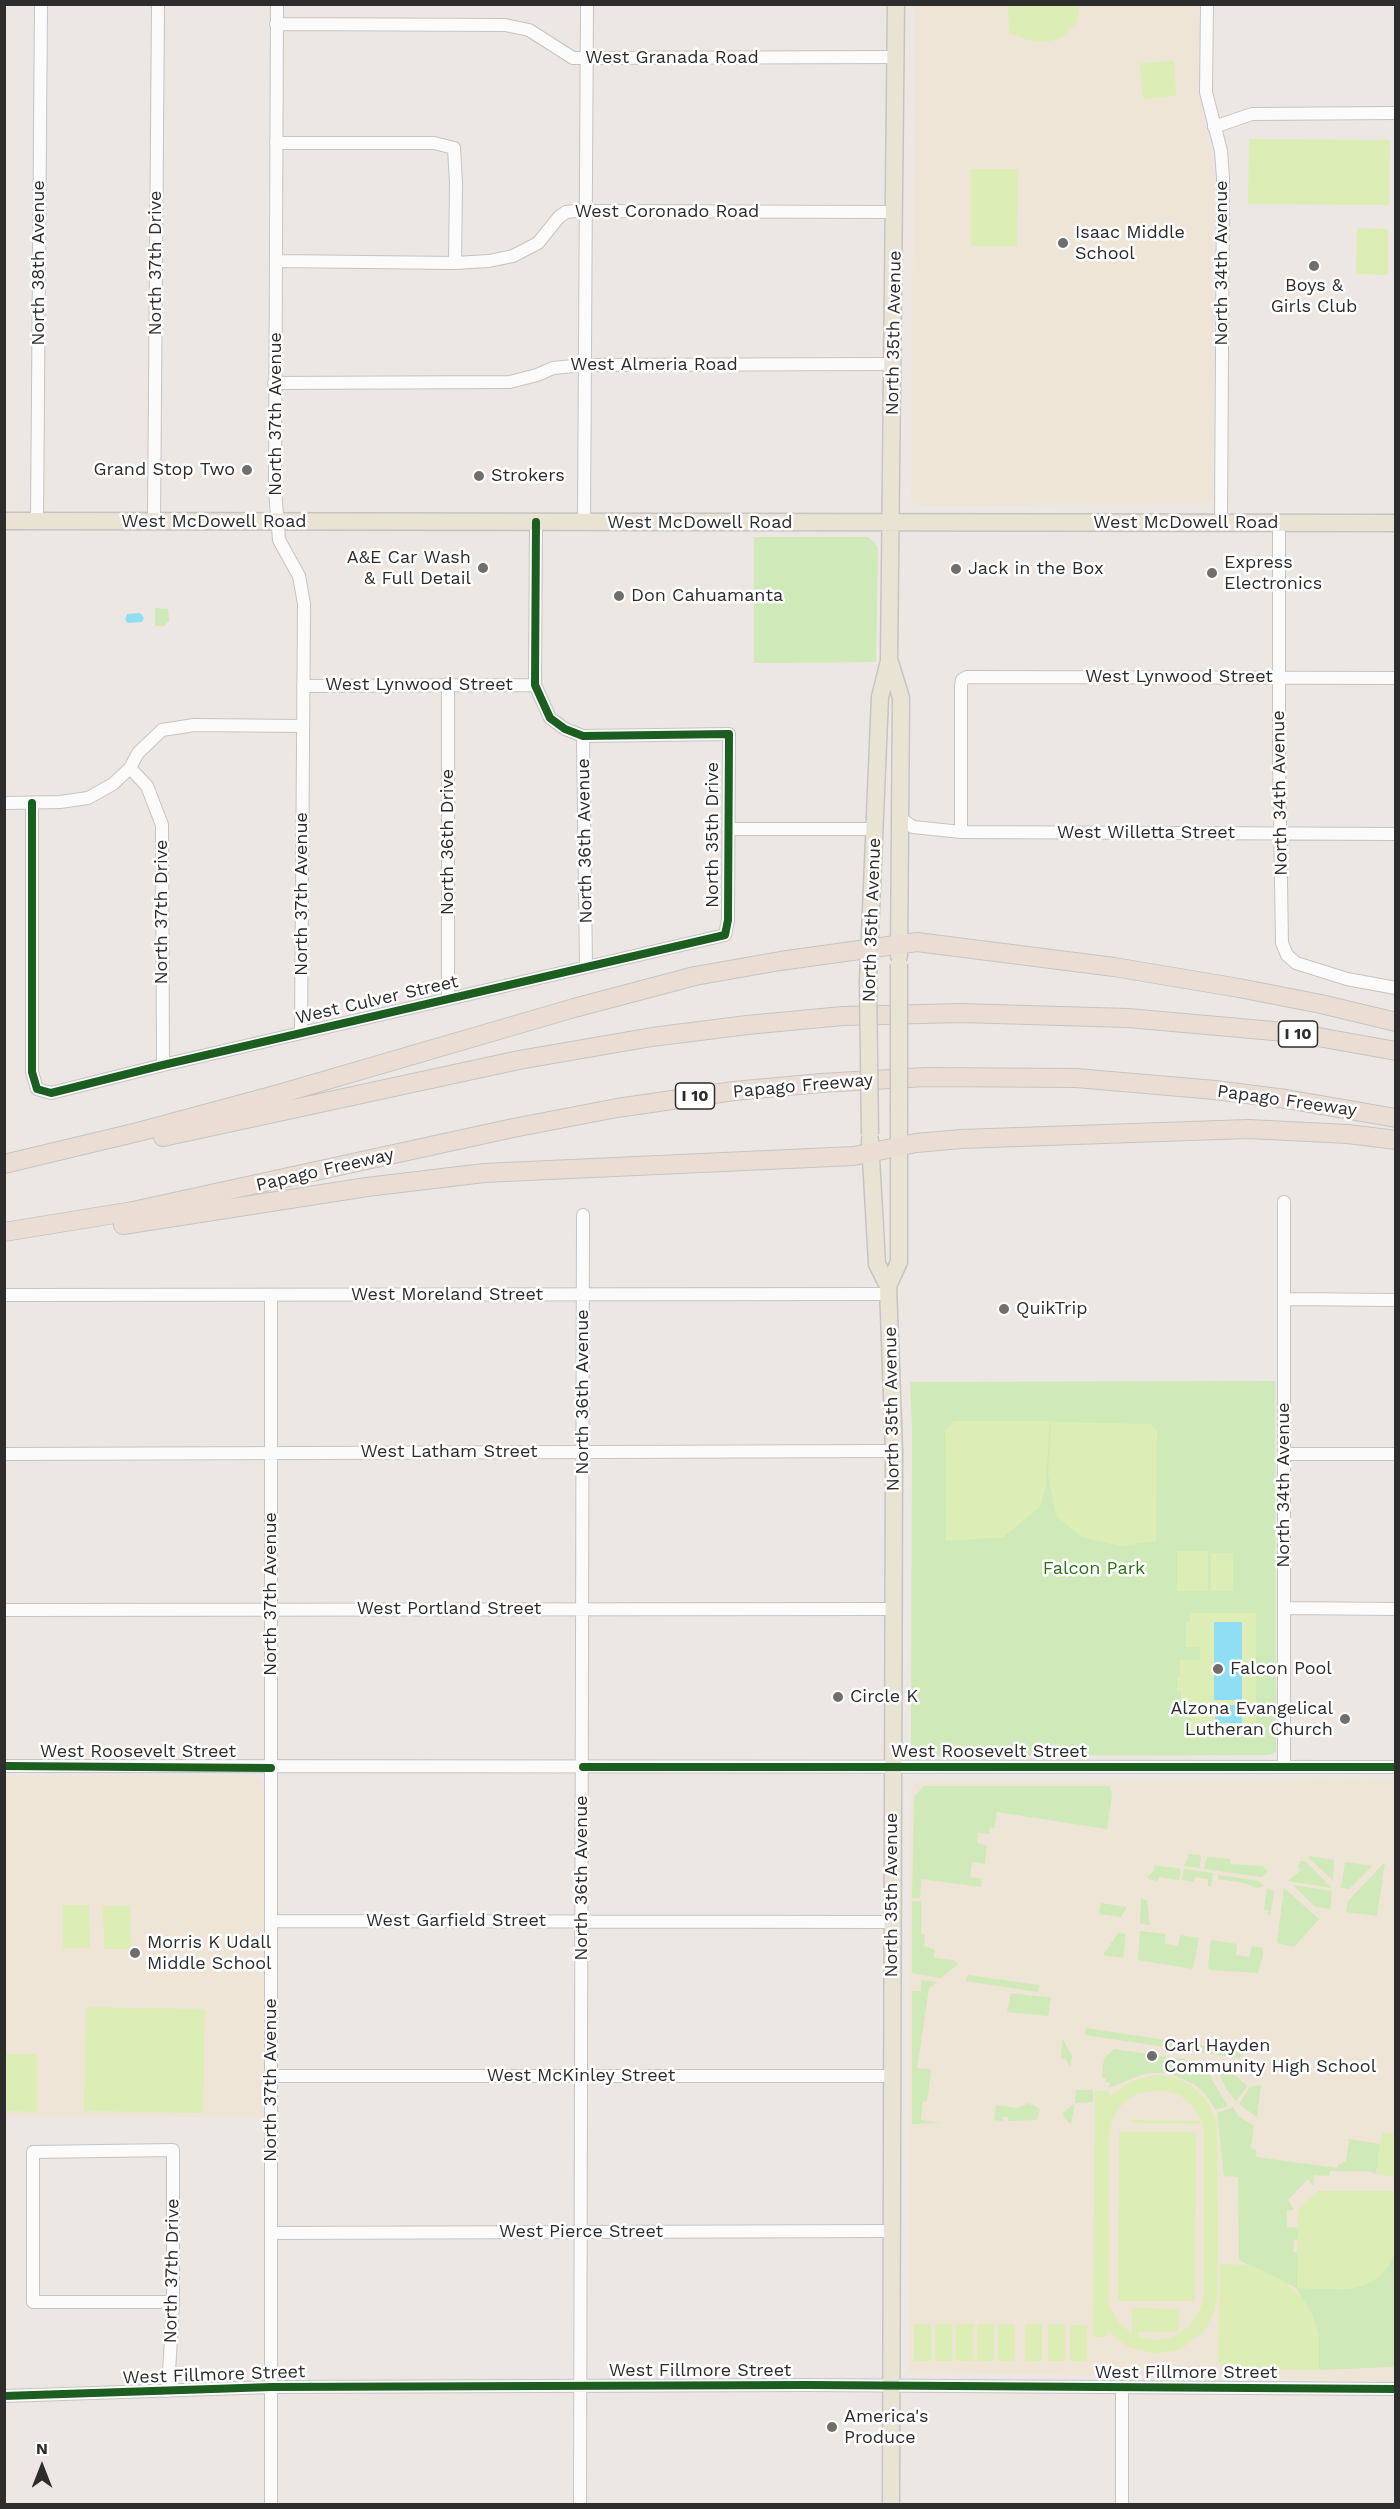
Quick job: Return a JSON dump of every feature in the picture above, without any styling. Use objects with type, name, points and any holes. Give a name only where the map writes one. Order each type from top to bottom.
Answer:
[{"type":"highway","points":[[4,1165],[279,1094],[574,1008],[695,976],[868,956],[899,944],[917,942],[1114,967],[1292,998],[1395,1022]]},
{"type":"highway","name":"I 10","points":[[4,1165],[90,1152],[519,1060],[652,1037],[843,1016],[961,1013],[1128,1018],[1296,1033],[1395,1051]]},
{"type":"highway","name":"Papago Freeway","points":[[4,1232],[133,1211],[513,1128],[617,1108],[734,1091],[821,1083],[926,1077],[1076,1078],[1215,1090],[1286,1099],[1395,1118]]},
{"type":"highway","points":[[4,1236],[96,1229],[261,1202],[484,1173],[854,1156],[870,1143],[899,1139],[1248,1129],[1348,1134],[1395,1140]]},
{"type":"main road","name":"North 35th Avenue","points":[[891,2505],[894,1451],[888,1290],[877,1264],[870,1143],[868,956],[880,697],[889,661],[896,4]]},
{"type":"main road","name":"West McDowell Road","points":[[4,522],[1395,523]]},
{"type":"main road","name":"North 35th Avenue","points":[[888,1290],[899,1262],[901,698],[889,661]]},
{"type":"street","name":"North 38th Avenue","points":[[37,522],[41,4]]},
{"type":"street","name":"North 37th Drive","points":[[154,522],[158,4]]},
{"type":"street","name":"North 37th Avenue","points":[[277,4],[277,261],[274,383],[276,522],[279,540],[294,565],[302,589],[304,610],[301,1033]]},
{"type":"street","points":[[584,522],[587,4]]},
{"type":"street","name":"North 34th Avenue","points":[[1207,4],[1206,92],[1221,151],[1223,178],[1221,523]]},
{"type":"street","name":"West Granada Road","points":[[276,24],[505,24],[529,30],[573,58],[896,57]]},
{"type":"street","points":[[1214,127],[1252,114],[1395,113]]},
{"type":"street","points":[[276,143],[434,143],[454,148],[455,263]]},
{"type":"street","name":"West Coronado Road","points":[[277,261],[455,263],[513,256],[538,243],[559,217],[566,212],[895,213]]},
{"type":"street","name":"West Almeria Road","points":[[274,383],[510,382],[553,368],[584,365],[893,364]]},
{"type":"street","name":"North 36th Avenue","points":[[536,522],[535,685],[550,718],[565,729],[583,736],[586,967]]},
{"type":"street","name":"North 34th Avenue","points":[[1279,523],[1282,943],[1287,955],[1296,963],[1337,976],[1395,988]]},
{"type":"street","name":"West Lynwood Street","points":[[961,832],[962,680],[967,677],[1395,678]]},
{"type":"street","name":"North 36th Drive","points":[[448,684],[448,999]]},
{"type":"street","name":"West Lynwood Street","points":[[303,686],[535,685]]},
{"type":"street","points":[[4,804],[60,802],[88,798],[113,784],[130,768],[138,753],[162,730],[217,725],[302,726]]},
{"type":"street","name":"North 35th Drive","points":[[583,736],[729,734],[728,920],[725,935]]},
{"type":"street","name":"North 37th Drive","points":[[130,768],[147,786],[162,825],[163,1065]]},
{"type":"street","name":"West Culver Street","points":[[32,804],[32,1072],[37,1089],[51,1093],[725,935]]},
{"type":"street","name":"West Willetta Street","points":[[900,818],[913,827],[961,832],[1395,834]]},
{"type":"street","points":[[728,829],[875,829]]},
{"type":"street","name":"North 34th Avenue","points":[[1284,1202],[1284,1767]]},
{"type":"street","name":"North 36th Avenue","points":[[580,2505],[583,1215]]},
{"type":"street","name":"West Moreland Street","points":[[4,1295],[584,1295],[888,1290]]},
{"type":"street","name":"North 37th Avenue","points":[[271,1296],[271,2505]]},
{"type":"street","points":[[1284,1299],[1395,1300]]},
{"type":"street","name":"West Latham Street","points":[[4,1454],[894,1451]]},
{"type":"street","points":[[1284,1454],[1395,1454]]},
{"type":"street","points":[[1284,1608],[1395,1609]]},
{"type":"street","name":"West Portland Street","points":[[4,1610],[893,1609]]},
{"type":"street","name":"West Roosevelt Street","points":[[4,1766],[271,1768],[1395,1767]]},
{"type":"street","name":"West Garfield Street","points":[[271,1921],[893,1922]]},
{"type":"street","name":"West McKinley Street","points":[[271,2076],[892,2076]]},
{"type":"street","name":"North 37th Drive","points":[[168,2391],[173,2302],[173,2150],[33,2152],[33,2302],[173,2302]]},
{"type":"street","name":"West Pierce Street","points":[[271,2233],[892,2231]]},
{"type":"street","name":"West Fillmore Street","points":[[4,2396],[271,2387],[891,2386],[1395,2389]]},
{"type":"street","points":[[1122,2387],[1122,2505]]},
{"type":"shaded area","name":"Isaac Middle School","points":[[915,5],[1199,5],[1199,95],[1215,173],[1214,488],[1209,502],[1203,504],[920,506],[911,501]]},
{"type":"shaded area","name":"Morris K Udall Middle School","points":[[255,1775],[262,1780],[265,1789],[265,2117],[5,2117],[5,1776]]},
{"type":"shaded area","name":"Carl Hayden Community High School","points":[[1395,1779],[1395,2381],[909,2372],[909,1981],[913,1784],[920,1781]]},
{"type":"green space","points":[[1008,5],[1079,5],[1077,22],[1063,37],[1047,42],[1031,41],[1009,33]]},
{"type":"green space","points":[[1174,61],[1176,96],[1143,99],[1140,63]]},
{"type":"green space","points":[[1249,139],[1390,140],[1389,205],[1248,204]]},
{"type":"green space","points":[[971,169],[1018,169],[1017,246],[971,246]]},
{"type":"green space","points":[[1357,228],[1388,229],[1388,275],[1356,274]]},
{"type":"green space","points":[[754,537],[868,537],[875,543],[878,548],[876,662],[754,663]]},
{"type":"green space","points":[[155,608],[168,609],[169,621],[164,626],[155,626]]},
{"type":"green space","name":"Falcon Park","points":[[1275,1381],[1276,1752],[1269,1755],[923,1756],[916,1754],[911,1745],[912,1429],[910,1382]]},
{"type":"green space","points":[[954,1421],[1050,1421],[1046,1485],[1040,1507],[1003,1537],[946,1541],[945,1431]]},
{"type":"green space","points":[[1051,1422],[1150,1424],[1157,1431],[1156,1541],[1121,1546],[1082,1537],[1056,1516],[1048,1474]]},
{"type":"green space","points":[[1177,1551],[1208,1551],[1208,1591],[1177,1591]]},
{"type":"green space","points":[[1211,1553],[1233,1553],[1233,1591],[1211,1591]]},
{"type":"green space","name":"Falcon Pool","points":[[1190,1613],[1256,1613],[1256,1733],[1191,1733],[1191,1714],[1181,1714],[1181,1691],[1177,1691],[1180,1660],[1200,1660],[1200,1647],[1186,1647],[1186,1622],[1190,1622]]},
{"type":"green space","points":[[924,1786],[1110,1786],[1112,1795],[1107,1829],[997,1812],[994,1828],[990,1828],[989,1834],[978,1833],[977,1843],[987,1845],[985,1864],[972,1862],[970,1877],[982,1879],[981,1887],[921,1879],[920,1898],[912,1898],[914,1797]]},
{"type":"green space","points":[[1189,1854],[1201,1855],[1200,1868],[1184,1866]]},
{"type":"green space","points":[[1309,1856],[1334,1860],[1333,1881],[1309,1858]]},
{"type":"green space","points":[[1207,1857],[1230,1859],[1231,1864],[1263,1866],[1267,1872],[1262,1877],[1204,1869]]},
{"type":"green space","points":[[1300,1861],[1305,1861],[1332,1888],[1288,1881],[1301,1870],[1298,1868]]},
{"type":"green space","points":[[1345,1862],[1372,1866],[1349,1889],[1341,1888]]},
{"type":"green space","points":[[1385,1862],[1377,1916],[1346,1912],[1348,1901]]},
{"type":"green space","points":[[1154,1865],[1181,1869],[1179,1880],[1159,1877],[1158,1881],[1148,1879],[1154,1871]]},
{"type":"green space","points":[[1184,1869],[1213,1873],[1211,1887],[1208,1886],[1208,1879],[1195,1877],[1194,1882],[1182,1880]]},
{"type":"green space","points":[[1218,1875],[1258,1881],[1264,1886],[1257,1888],[1244,1883],[1218,1879]]},
{"type":"green space","points":[[1293,1885],[1332,1891],[1330,1909],[1315,1907]]},
{"type":"green space","points":[[1267,1888],[1274,1892],[1270,1915],[1268,1915],[1268,1910],[1264,1910]]},
{"type":"green space","points":[[1284,1888],[1319,1919],[1294,1947],[1277,1943]]},
{"type":"green space","points":[[1141,1899],[1147,1900],[1150,1925],[1140,1924]]},
{"type":"green space","points":[[912,1901],[921,1901],[921,1934],[925,1935],[924,1946],[935,1950],[934,1958],[953,1960],[958,1964],[941,1978],[912,1973]]},
{"type":"green space","points":[[1101,1903],[1127,1907],[1121,1917],[1099,1914]]},
{"type":"green space","points":[[63,1905],[89,1905],[90,1948],[63,1948]]},
{"type":"green space","points":[[103,1906],[130,1906],[131,1949],[104,1949]]},
{"type":"green space","points":[[1140,1931],[1166,1934],[1165,1944],[1178,1946],[1180,1935],[1199,1938],[1193,1969],[1138,1960]]},
{"type":"green space","points":[[1118,1933],[1126,1934],[1123,1958],[1103,1955]]},
{"type":"green space","points":[[1211,1940],[1237,1944],[1236,1955],[1249,1957],[1252,1946],[1263,1948],[1258,1973],[1210,1970],[1208,1967]]},
{"type":"green space","points":[[968,1975],[1039,1985],[1038,1992],[966,1981]]},
{"type":"green space","points":[[921,1980],[937,1982],[929,1988],[917,2068],[929,2069],[931,2072],[927,2102],[923,2101],[921,2120],[941,2123],[912,2124],[912,1991],[921,1991]]},
{"type":"green space","points":[[1011,1993],[1051,1998],[1048,2016],[1007,2012]]},
{"type":"green space","points":[[86,2007],[205,2009],[203,2113],[84,2111]]},
{"type":"green space","points":[[1086,2028],[1244,2052],[1239,2058],[1085,2035]]},
{"type":"green space","points":[[1062,2038],[1072,2056],[1070,2067],[1065,2059],[1061,2058]]},
{"type":"green space","points":[[1114,2049],[1196,2061],[1208,2070],[1228,2106],[1216,2110],[1205,2094],[1194,2084],[1168,2073],[1149,2073],[1109,2088],[1110,2083],[1102,2077],[1104,2058]]},
{"type":"green space","points":[[5,2054],[37,2054],[37,2112],[5,2111]]},
{"type":"green space","points":[[1222,2066],[1231,2066],[1234,2074],[1247,2086],[1236,2101],[1220,2076]]},
{"type":"green space","points":[[1158,2075],[1177,2078],[1193,2087],[1206,2099],[1217,2122],[1218,2294],[1214,2313],[1205,2330],[1179,2350],[1155,2354],[1128,2347],[1108,2331],[1107,2337],[1093,2337],[1095,2091],[1109,2091],[1109,2097],[1131,2081]],"holes":[[[1159,2090],[1180,2095],[1201,2119],[1204,2132],[1204,2292],[1201,2307],[1189,2327],[1172,2337],[1156,2340],[1139,2337],[1139,2332],[1179,2332],[1179,2309],[1132,2308],[1132,2334],[1118,2322],[1109,2304],[1109,2137],[1112,2120],[1123,2103],[1136,2094]]]},
{"type":"green space","points":[[1261,2085],[1257,2117],[1239,2104],[1250,2087]]},
{"type":"green space","points":[[1076,2090],[1093,2090],[1093,2102],[1075,2103]]},
{"type":"green space","points":[[1029,2103],[1040,2109],[1036,2120],[1008,2121],[1008,2117],[1003,2117],[1003,2121],[994,2120],[996,2105],[1018,2108]]},
{"type":"green space","points":[[1075,2103],[1071,2124],[1064,2118],[1063,2113]]},
{"type":"green space","points":[[1233,2107],[1238,2116],[1254,2126],[1251,2148],[1256,2150],[1256,2157],[1337,2168],[1346,2161],[1349,2141],[1347,2139],[1380,2144],[1376,2174],[1368,2171],[1330,2171],[1329,2176],[1314,2175],[1313,2186],[1308,2179],[1288,2200],[1294,2210],[1287,2210],[1287,2227],[1298,2228],[1298,2239],[1294,2240],[1293,2252],[1298,2253],[1297,2288],[1350,2289],[1395,2254],[1394,2367],[1319,2370],[1319,2337],[1312,2314],[1296,2288],[1239,2260],[1238,2177],[1224,2176],[1217,2113]]},
{"type":"green space","points":[[1131,2120],[1200,2121],[1200,2124],[1131,2123]]},
{"type":"green space","points":[[1119,2132],[1196,2132],[1195,2301],[1118,2301]]},
{"type":"green space","points":[[1382,2132],[1395,2134],[1395,2177],[1376,2174]]},
{"type":"green space","points":[[1318,2191],[1395,2191],[1395,2254],[1379,2277],[1366,2285],[1350,2289],[1297,2288],[1298,2210]]},
{"type":"green space","points":[[1220,2264],[1250,2265],[1282,2280],[1301,2296],[1312,2314],[1319,2337],[1319,2370],[1226,2370],[1218,2360]]},
{"type":"green space","points":[[914,2324],[931,2324],[931,2361],[914,2361]]},
{"type":"green space","points":[[935,2324],[952,2324],[952,2361],[935,2361]]},
{"type":"green space","points":[[956,2324],[973,2324],[973,2361],[956,2361]]},
{"type":"green space","points":[[977,2324],[994,2324],[994,2361],[977,2361]]},
{"type":"green space","points":[[998,2324],[1015,2324],[1015,2361],[998,2361]]},
{"type":"green space","points":[[1025,2324],[1042,2324],[1042,2361],[1025,2361]]},
{"type":"green space","points":[[1048,2324],[1065,2324],[1065,2361],[1048,2361]]},
{"type":"green space","points":[[1070,2325],[1087,2325],[1087,2361],[1070,2361]]},
{"type":"water","points":[[140,613],[144,618],[142,622],[128,623],[125,620],[127,614]]},
{"type":"water","points":[[1214,1622],[1242,1622],[1242,1700],[1214,1700]]},
{"type":"water","points":[[1215,1705],[1242,1705],[1242,1723],[1215,1723]]},
{"type":"cycle path","points":[[32,803],[32,1072],[37,1089],[51,1093],[725,935],[728,920],[729,734],[583,736],[565,729],[550,718],[535,685],[536,522]]},
{"type":"cycle path","points":[[4,1766],[271,1768]]},
{"type":"cycle path","points":[[583,1767],[1396,1767]]},
{"type":"cycle path","points":[[4,2396],[271,2387],[807,2385],[1396,2389]]},
{"type":"place","name":"Isaac Middle School","points":[[1063,243]]},
{"type":"place","name":"Boys & Girls Club","points":[[1314,266]]},
{"type":"place","name":"Grand Stop Two","points":[[247,470]]},
{"type":"place","name":"Strokers","points":[[479,476]]},
{"type":"place","name":"A&E Car Wash & Full Detail","points":[[483,568]]},
{"type":"place","name":"Jack in the Box","points":[[956,569]]},
{"type":"place","name":"Express Electronics","points":[[1212,573]]},
{"type":"place","name":"Don Cahuamanta","points":[[619,596]]},
{"type":"place","name":"QuikTrip","points":[[1004,1309]]},
{"type":"place","name":"Falcon Pool","points":[[1218,1669]]},
{"type":"place","name":"Circle K","points":[[838,1697]]},
{"type":"place","name":"Alzona Evangelical Lutheran Church","points":[[1345,1719]]},
{"type":"place","name":"Morris K Udall Middle School","points":[[135,1953]]},
{"type":"place","name":"Carl Hayden Community High School","points":[[1152,2056]]},
{"type":"place","name":"America's Produce","points":[[832,2427]]}]
